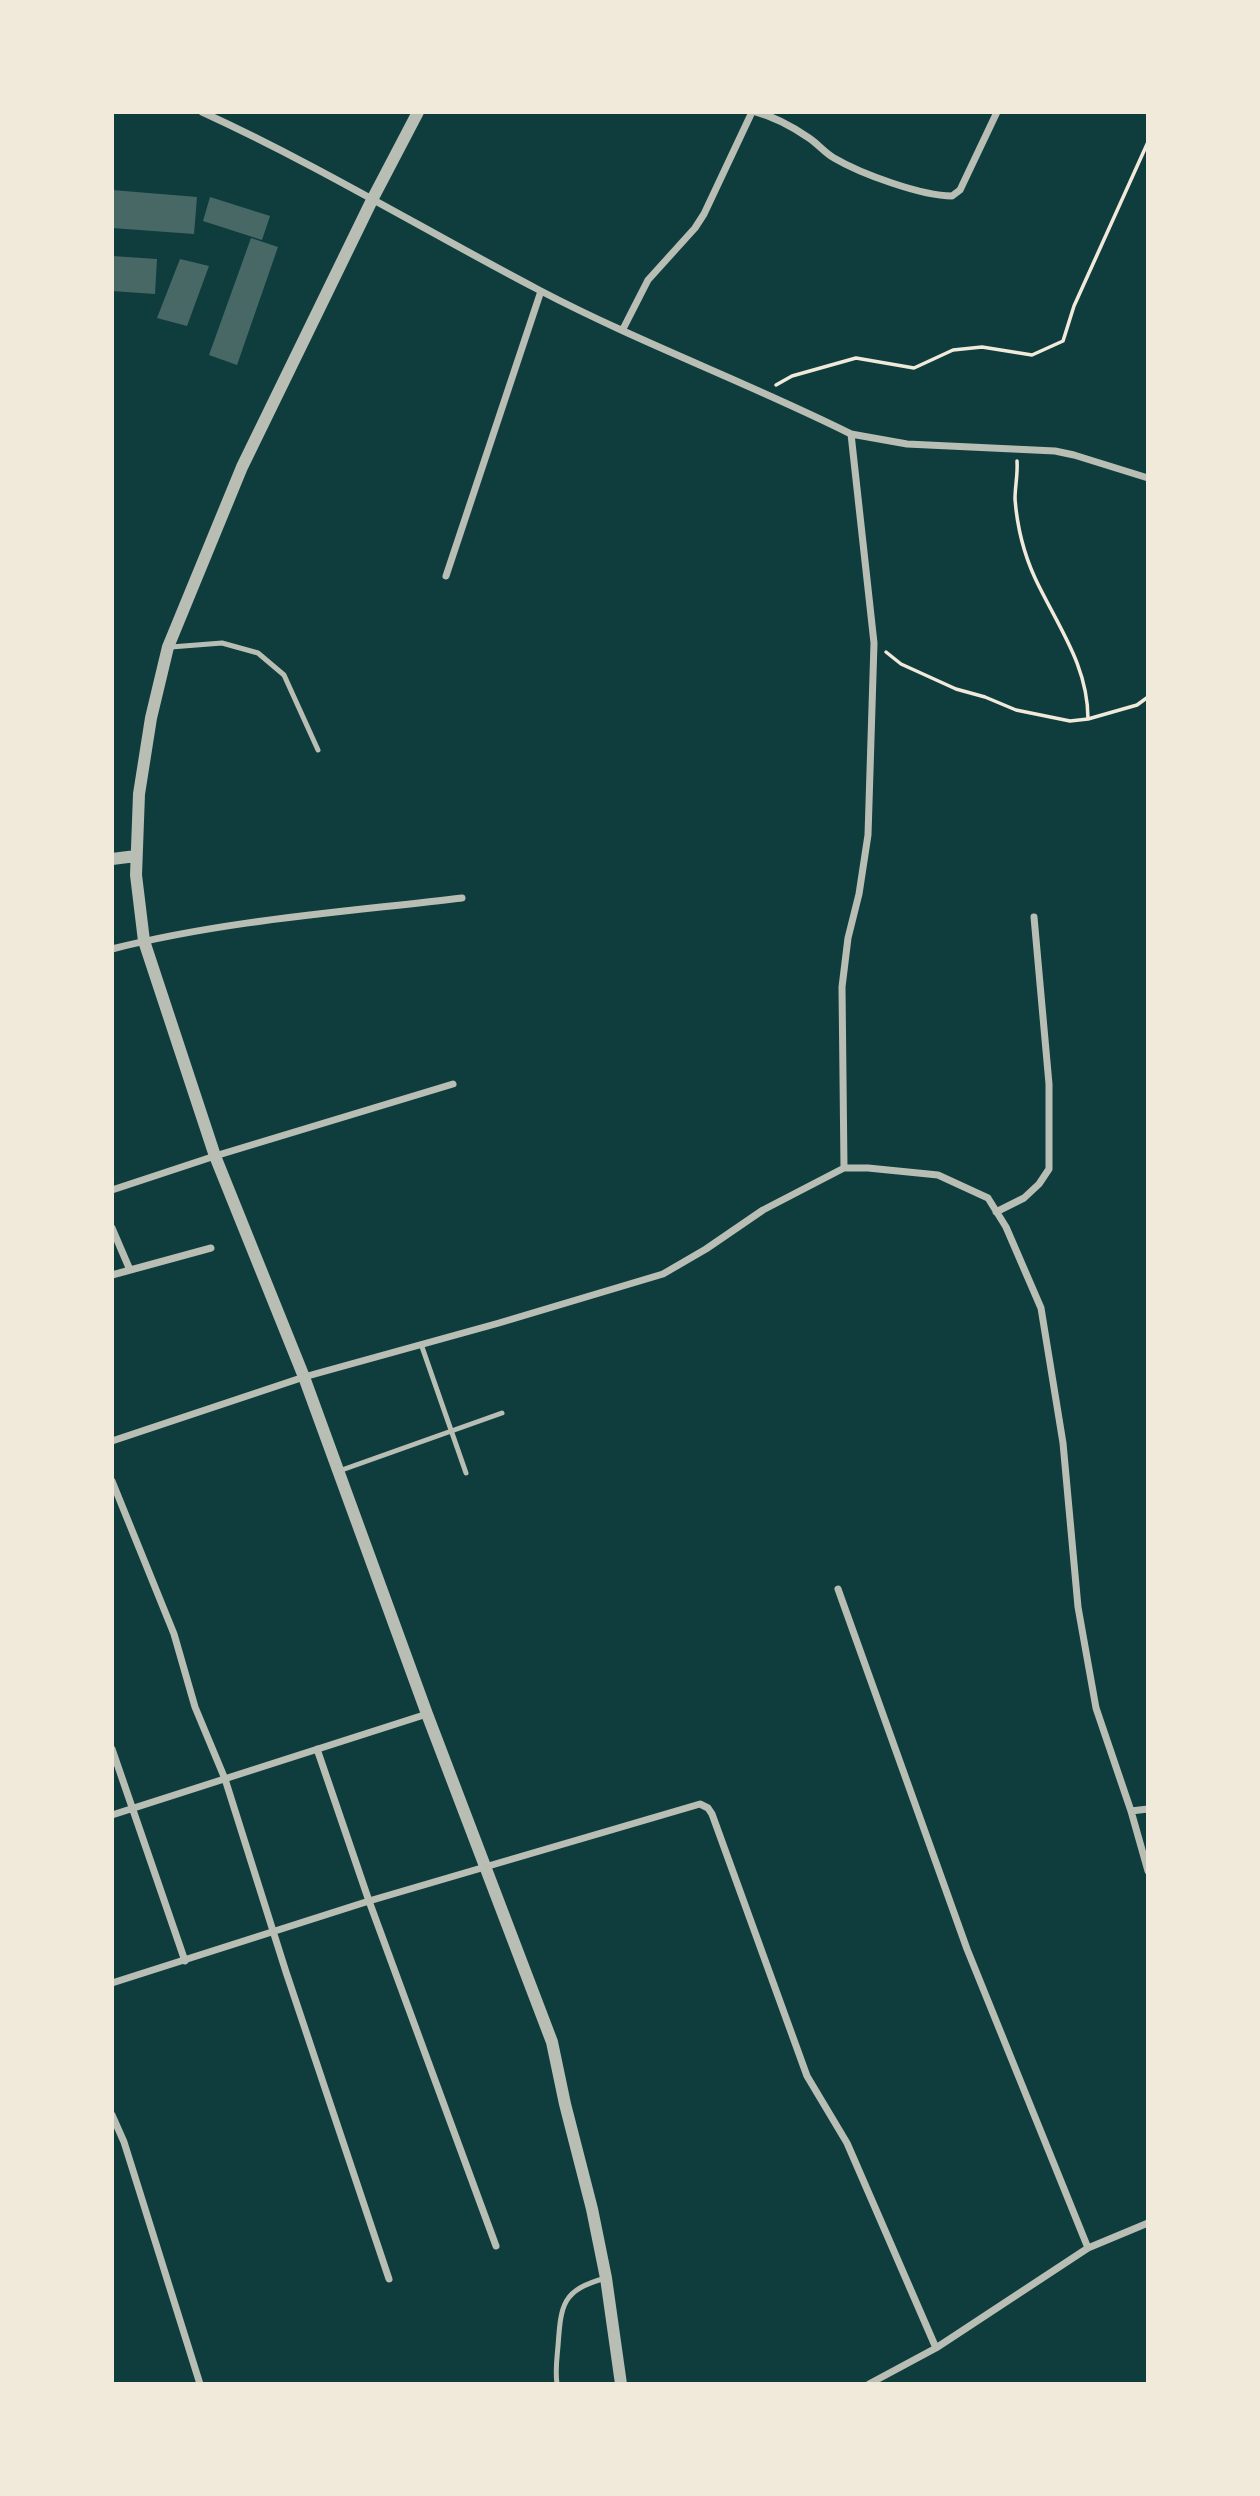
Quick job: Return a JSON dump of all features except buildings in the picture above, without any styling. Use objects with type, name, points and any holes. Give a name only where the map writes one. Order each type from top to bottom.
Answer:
[{"type":"street","points":[[202,112],[373,198],[541,291],[851,435],[907,444],[1016,449],[1074,455],[1148,478]]},
{"type":"street","points":[[418,112],[373,198],[242,467],[168,647],[151,718],[141,781],[136,856],[144,941],[215,1156],[304,1377],[427,1714],[552,2042],[606,2278],[621,2384]]},
{"type":"street","points":[[622,329],[648,280],[695,228],[704,214],[754,112],[773,117],[809,137],[833,158],[876,177],[940,196],[952,196],[960,190],[997,112]]},
{"type":"street","points":[[446,576],[541,291]]},
{"type":"street","points":[[844,1168],[842,987],[868,835],[874,643],[851,435]]},
{"type":"street","points":[[112,859],[136,856]]},
{"type":"street","points":[[112,949],[256,922],[462,898]]},
{"type":"street","points":[[996,1212],[1024,1198],[1039,1184],[1049,1169],[1049,1084],[1034,917]]},
{"type":"street","points":[[112,1190],[453,1084]]},
{"type":"street","points":[[112,1441],[304,1377],[663,1274],[706,1249],[763,1210],[844,1168],[938,1175],[988,1198],[1006,1227],[1041,1308],[1063,1443],[1083,1632],[1097,1708],[1148,1871]]},
{"type":"street","points":[[112,1228],[130,1270]]},
{"type":"street","points":[[112,1275],[211,1248]]},
{"type":"street","points":[[112,1481],[174,1634],[195,1707],[225,1779],[388,2279]]},
{"type":"street","points":[[838,1588],[967,1949],[1088,2248]]},
{"type":"street","points":[[112,1815],[427,1714]]},
{"type":"street","points":[[112,1749],[185,1961]]},
{"type":"street","points":[[317,1749],[369,1901],[496,2246]]},
{"type":"street","points":[[112,1983],[369,1901],[700,1804],[712,1814],[807,2076],[847,2143],[936,2348]]},
{"type":"street","points":[[1131,1811],[1148,1809]]},
{"type":"street","points":[[112,2115],[124,2142],[200,2384]]},
{"type":"street","points":[[869,2384],[936,2348],[1088,2248],[1148,2223]]},
{"type":"lane","points":[[168,647],[222,643],[258,653],[284,675],[318,750]]},
{"type":"lane","points":[[421,1344],[466,1473]]},
{"type":"lane","points":[[339,1471],[502,1413]]},
{"type":"lane","points":[[557,2384],[561,2311],[571,2295],[582,2285],[606,2278]]},
{"type":"path","points":[[762,393],[792,376],[856,358],[914,368],[953,350],[982,347],[1032,355],[1063,341],[1074,306],[1148,142]]},
{"type":"path","points":[[1016,449],[1018,470],[1015,498],[1020,531],[1035,578],[1077,657],[1087,694],[1088,719]]},
{"type":"path","points":[[874,643],[901,664],[956,689],[985,696],[1016,710],[1070,721],[1088,719],[1137,705],[1148,697]]}]
